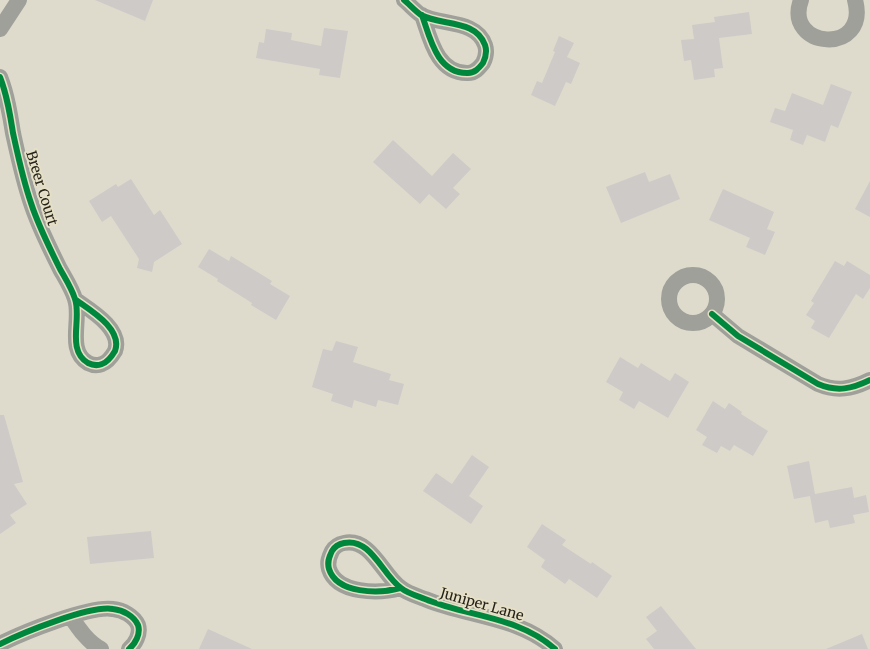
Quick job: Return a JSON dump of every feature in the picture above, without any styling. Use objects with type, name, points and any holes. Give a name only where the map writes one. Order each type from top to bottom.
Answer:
[{"type":"street","points":[[0,29],[19,0]]},
{"type":"street","points":[[404,0],[422,15]]},
{"type":"street","points":[[801,0],[799,16],[802,25],[808,33],[816,38],[826,40],[836,40],[845,35],[852,28],[861,6]]},
{"type":"street","name":"Breer Court","points":[[0,77],[6,95],[30,201],[37,221],[76,300]]},
{"type":"street","points":[[712,314],[738,336],[818,384],[837,389],[854,387],[870,380]]},
{"type":"street","name":"Juniper Lane","points":[[400,588],[433,603],[529,630],[543,638],[555,649]]},
{"type":"street","points":[[0,644],[37,629],[101,608],[125,612],[133,618],[139,628],[138,638],[129,649]]},
{"type":"street","points":[[72,617],[83,633],[100,649]]},
{"type":"building","points":[[95,0],[153,0],[145,21]]},
{"type":"building","points":[[749,12],[752,34],[719,38],[723,68],[714,69],[715,77],[694,80],[691,60],[684,61],[681,40],[694,39],[692,25],[715,22],[714,17]]},
{"type":"building","points":[[324,28],[348,31],[340,78],[319,75],[320,69],[256,58],[259,42],[264,43],[266,29],[292,33],[291,40],[321,46]]},
{"type":"building","points":[[559,36],[574,43],[567,57],[580,63],[571,84],[566,82],[555,106],[531,95],[537,81],[542,83],[555,52],[553,51]]},
{"type":"building","points":[[831,84],[852,92],[838,128],[831,125],[825,142],[807,135],[803,145],[790,140],[793,130],[770,122],[775,108],[785,111],[792,93],[823,105]]},
{"type":"building","points":[[393,140],[432,176],[453,153],[471,169],[453,188],[460,194],[446,209],[429,194],[420,204],[373,162]]},
{"type":"building","points":[[645,172],[649,182],[670,174],[680,199],[621,223],[606,187]]},
{"type":"building","points":[[131,179],[154,215],[160,210],[182,244],[154,262],[152,272],[137,268],[139,259],[111,216],[102,222],[89,201],[116,184],[118,187]]},
{"type":"building","points":[[870,181],[870,217],[855,209]]},
{"type":"building","points":[[723,189],[774,212],[767,229],[775,232],[765,255],[746,247],[750,238],[709,220]]},
{"type":"building","points":[[209,249],[229,261],[231,256],[272,281],[270,284],[290,296],[276,320],[251,305],[252,303],[198,267]]},
{"type":"building","points":[[835,261],[844,266],[847,261],[870,275],[870,288],[863,299],[856,294],[829,338],[811,328],[815,321],[806,315],[814,303],[811,301]]},
{"type":"building","points":[[336,341],[358,347],[353,362],[391,374],[389,380],[404,384],[398,405],[378,400],[376,407],[354,400],[352,408],[331,401],[333,394],[312,387],[323,349],[332,351]]},
{"type":"building","points":[[620,357],[638,368],[641,363],[670,381],[675,373],[689,382],[668,418],[639,401],[634,409],[619,400],[623,392],[606,382]]},
{"type":"building","points":[[713,401],[725,409],[729,403],[742,412],[741,414],[768,431],[753,456],[734,445],[730,451],[721,446],[717,453],[702,445],[707,437],[696,430]]},
{"type":"building","points":[[0,415],[4,415],[23,482],[14,484],[27,504],[10,515],[16,523],[0,534]]},
{"type":"building","points":[[472,455],[489,467],[469,496],[483,506],[471,524],[423,491],[436,473],[452,484]]},
{"type":"building","points":[[809,461],[815,494],[852,487],[854,498],[866,495],[869,512],[853,515],[855,523],[830,528],[828,520],[815,523],[810,496],[794,499],[787,466]]},
{"type":"building","points":[[542,524],[566,540],[562,545],[612,576],[597,598],[569,579],[565,584],[541,567],[545,560],[527,547]]},
{"type":"building","points":[[151,531],[154,558],[90,564],[87,537]]},
{"type":"building","points":[[661,606],[696,649],[654,649],[646,639],[657,631],[646,617]]},
{"type":"building","points":[[208,629],[252,649],[199,649]]},
{"type":"building","points":[[862,634],[868,649],[826,649]]},
{"type":"cycle path","points":[[404,0],[421,15],[429,18],[457,24],[474,31],[486,47],[485,58],[480,67],[470,73],[457,72],[449,68],[436,53],[428,34],[425,24],[422,15]]},
{"type":"cycle path","points":[[0,77],[31,203],[44,236],[75,299],[77,307],[76,342],[78,350],[81,357],[88,363],[102,364],[115,351],[114,335],[104,321],[76,300]]},
{"type":"cycle path","points":[[712,314],[738,336],[818,384],[838,389],[857,386],[870,380]]},
{"type":"cycle path","points":[[400,588],[381,591],[349,588],[333,577],[329,569],[328,564],[332,551],[344,543],[362,546],[369,551],[394,582],[415,596],[509,623],[541,638],[555,649]]},
{"type":"cycle path","points":[[0,644],[73,615],[102,609],[113,609],[128,614],[138,625],[139,632],[137,638],[129,649]]}]
